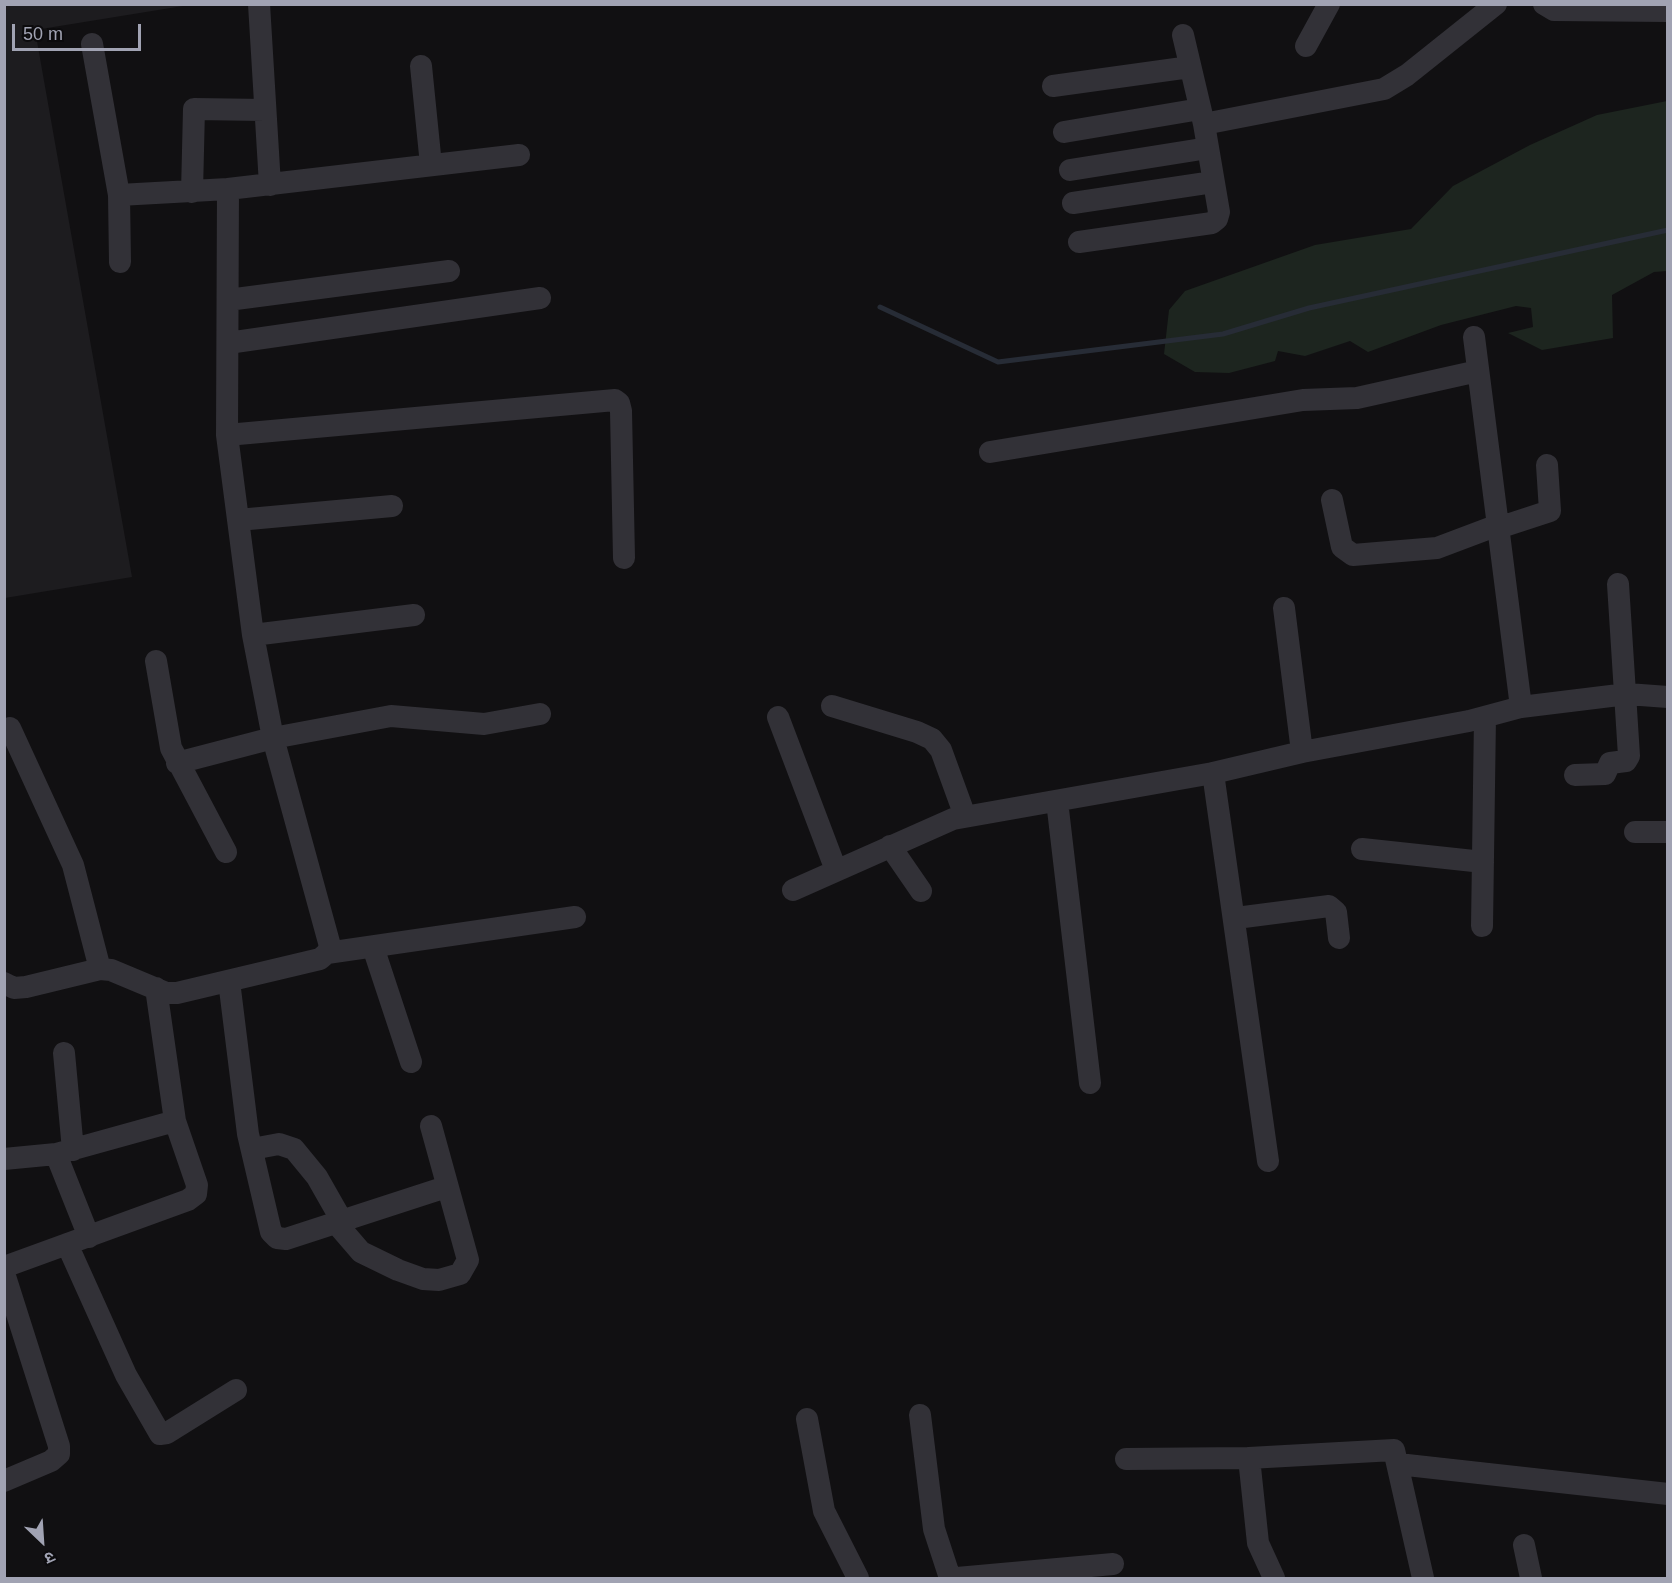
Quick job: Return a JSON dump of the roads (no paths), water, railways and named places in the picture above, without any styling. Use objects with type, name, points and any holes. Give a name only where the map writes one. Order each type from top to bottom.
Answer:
[{"type":"street","points":[[259,4],[270,185]]},
{"type":"street","points":[[1306,46],[1329,4]]},
{"type":"street","points":[[1064,132],[1202,117],[1384,89],[1407,75],[1496,4]]},
{"type":"street","points":[[1544,4],[1554,10],[1668,11]]},
{"type":"street","points":[[1079,242],[1212,223],[1217,219],[1219,212],[1208,148],[1183,35]]},
{"type":"street","points":[[92,44],[119,195],[120,262]]},
{"type":"street","points":[[421,66],[431,165]]},
{"type":"street","points":[[1053,86],[1191,67]]},
{"type":"street","points":[[192,192],[194,109],[265,110]]},
{"type":"street","points":[[1070,170],[1208,148]]},
{"type":"street","points":[[119,195],[192,192],[270,185],[519,155]]},
{"type":"street","points":[[1073,203],[1214,182]]},
{"type":"street","points":[[4,983],[14,988],[26,987],[100,969],[111,970],[156,988],[177,993],[320,959],[327,953],[330,946],[273,738],[253,635],[227,435],[228,189]]},
{"type":"street","points":[[228,300],[449,271]]},
{"type":"street","points":[[228,343],[540,298]]},
{"type":"street","points":[[1474,337],[1521,707]]},
{"type":"street","points":[[990,453],[1303,400],[1357,398],[1478,371]]},
{"type":"street","points":[[227,435],[615,400],[619,403],[621,411],[624,558]]},
{"type":"street","points":[[1332,500],[1342,547],[1353,555],[1437,548],[1550,511],[1547,465]]},
{"type":"street","points":[[238,520],[392,506]]},
{"type":"street","points":[[1575,775],[1605,774],[1610,763],[1629,759],[1627,694],[1618,584]]},
{"type":"street","points":[[1284,608],[1302,753]]},
{"type":"street","points":[[253,635],[414,615]]},
{"type":"street","points":[[156,661],[168,736],[177,763],[226,852]]},
{"type":"street","points":[[793,890],[940,823],[965,816],[1214,772],[1485,717],[1521,707],[1627,694],[1668,698]]},
{"type":"street","points":[[832,706],[917,732],[932,739],[941,750],[965,816]]},
{"type":"street","points":[[177,763],[273,738],[390,716],[484,724],[540,714]]},
{"type":"street","points":[[778,717],[836,870]]},
{"type":"street","points":[[1482,926],[1485,717]]},
{"type":"street","points":[[10,728],[73,865],[100,969]]},
{"type":"street","points":[[1214,772],[1268,1161]]},
{"type":"street","points":[[1057,801],[1090,1083]]},
{"type":"street","points":[[1635,832],[1668,832]]},
{"type":"street","points":[[890,846],[921,891]]},
{"type":"street","points":[[1362,849],[1483,862]]},
{"type":"street","points":[[1236,918],[1329,906],[1336,912],[1339,938]]},
{"type":"street","points":[[327,953],[575,917]]},
{"type":"street","points":[[373,947],[411,1062]]},
{"type":"street","points":[[229,981],[252,1149],[271,1232],[277,1238],[286,1239],[446,1187]]},
{"type":"street","points":[[4,1268],[188,1200],[196,1194],[196,1185],[175,1121],[156,988]]},
{"type":"street","points":[[64,1053],[64,1152],[89,1237]]},
{"type":"street","points":[[4,1159],[64,1152],[175,1121]]},
{"type":"street","points":[[252,1149],[279,1144],[294,1149],[317,1177],[339,1222],[361,1252],[423,1279],[448,1279],[460,1274],[468,1260],[431,1126]]},
{"type":"street","points":[[67,1244],[126,1375],[160,1434],[167,1433],[236,1390]]},
{"type":"street","points":[[4,1273],[59,1446],[59,1454],[51,1461],[4,1481]]},
{"type":"street","points":[[920,1415],[934,1529],[950,1578]]},
{"type":"street","points":[[807,1419],[824,1511],[858,1578]]},
{"type":"street","points":[[1126,1459],[1249,1458],[1394,1450],[1423,1578]]},
{"type":"street","points":[[1249,1458],[1258,1543],[1274,1578]]},
{"type":"street","points":[[1398,1464],[1668,1494]]},
{"type":"street","points":[[1524,1545],[1531,1578]]},
{"type":"street","points":[[957,1578],[1113,1564]]},
{"type":"waterway","points":[[880,307],[998,362],[1223,334],[1309,308],[1668,230]]}]
